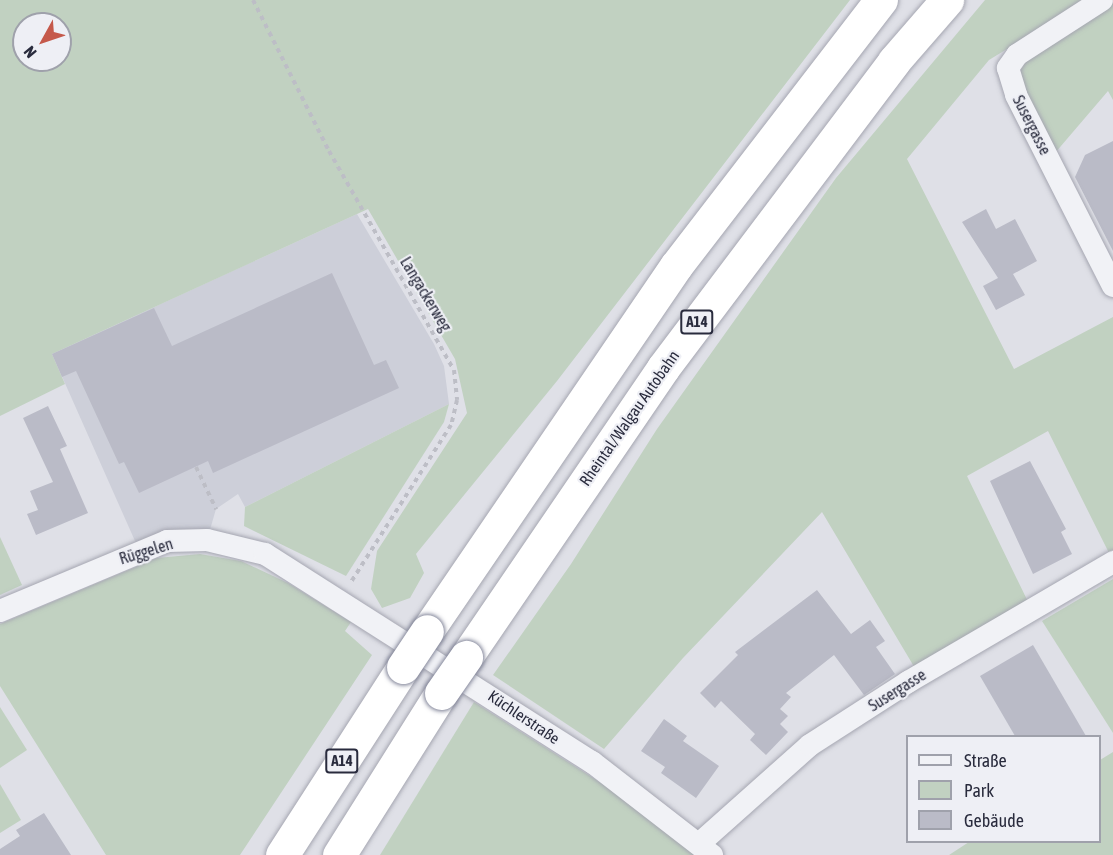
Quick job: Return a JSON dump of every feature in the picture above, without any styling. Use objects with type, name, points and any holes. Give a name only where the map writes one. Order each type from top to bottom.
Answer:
[{"type":"highway","name":"A14","points":[[282,855],[427,631],[676,266],[881,0]]},
{"type":"highway","name":"Rheintal/Walgau Autobahn","points":[[339,855],[441,693],[663,368],[894,61],[947,0]]},
{"type":"street","name":"Susergasse","points":[[1102,0],[1017,55],[1008,68],[1016,95],[1113,286]]},
{"type":"street","name":"Rüggelen","points":[[0,611],[139,550],[186,540],[229,543],[265,554],[334,594]]},
{"type":"street","name":"Susergasse","points":[[706,849],[810,745],[1113,562]]},
{"type":"street","name":"Küchlerstraße","points":[[334,594],[592,762],[706,849]]},
{"type":"path","name":"Langackerweg","points":[[253,0],[329,151],[454,370],[457,400],[451,425],[334,594]]},
{"type":"path","points":[[196,467],[216,509]]},
{"type":"shaded area","points":[[357,214],[434,344],[444,366],[449,404],[245,507],[238,494],[216,509],[207,540],[139,550],[52,354]]},
{"type":"green space","points":[[0,0],[850,0],[557,381],[416,554],[424,573],[410,598],[382,608],[371,589],[377,551],[467,413],[455,359],[368,209],[52,354],[65,384],[0,416]]},
{"type":"green space","points":[[985,0],[1087,0],[989,60],[907,159],[1014,369],[1113,317],[1113,550],[1109,553],[1048,431],[967,476],[1032,610],[919,675],[822,512],[683,658],[604,749],[493,675],[571,564],[657,429],[836,178]]},
{"type":"green space","points":[[1113,2],[1113,100],[1108,91],[1055,153],[1023,91],[1020,71],[1030,55]]},
{"type":"green space","points":[[449,404],[444,422],[346,576],[244,526],[245,507]]},
{"type":"green space","points":[[0,537],[22,585],[0,595]]},
{"type":"green space","points":[[200,554],[241,561],[288,583],[351,622],[345,631],[372,655],[240,855],[106,855],[0,686],[0,624],[157,558]]},
{"type":"green space","points":[[1113,579],[1113,733],[1042,621]]},
{"type":"green space","points":[[474,702],[612,790],[695,855],[380,855]]},
{"type":"green space","points":[[0,707],[27,750],[0,768]]},
{"type":"green space","points":[[1113,752],[1113,855],[949,855],[967,843],[1101,843],[1101,759]]},
{"type":"green space","points":[[0,784],[21,820],[0,833]]},
{"type":"building","points":[[1113,141],[1113,251],[1075,177],[1085,155]]},
{"type":"building","points":[[986,209],[996,229],[1015,219],[1037,261],[1013,274],[1025,295],[996,310],[983,286],[998,278],[962,222]]},
{"type":"building","points":[[332,273],[374,365],[386,360],[399,388],[213,473],[208,461],[139,493],[124,462],[119,464],[76,371],[62,377],[52,354],[154,308],[172,346]]},
{"type":"building","points":[[48,406],[67,446],[60,449],[88,513],[36,535],[27,514],[38,510],[30,491],[53,482],[23,418]]},
{"type":"building","points":[[1030,461],[1066,529],[1061,532],[1072,554],[1033,574],[990,481]]},
{"type":"building","points":[[817,590],[851,634],[870,620],[885,641],[876,647],[895,674],[864,695],[834,655],[786,693],[791,697],[780,709],[788,716],[780,724],[788,732],[766,755],[750,740],[755,734],[721,701],[715,708],[700,693],[738,655],[735,652]]},
{"type":"building","points":[[1033,645],[1085,735],[1014,735],[980,676]]},
{"type":"building","points":[[664,719],[687,736],[683,741],[719,766],[696,798],[661,773],[665,767],[641,751]]},
{"type":"building","points":[[44,813],[71,855],[0,855],[0,849],[20,836],[16,830]]}]
